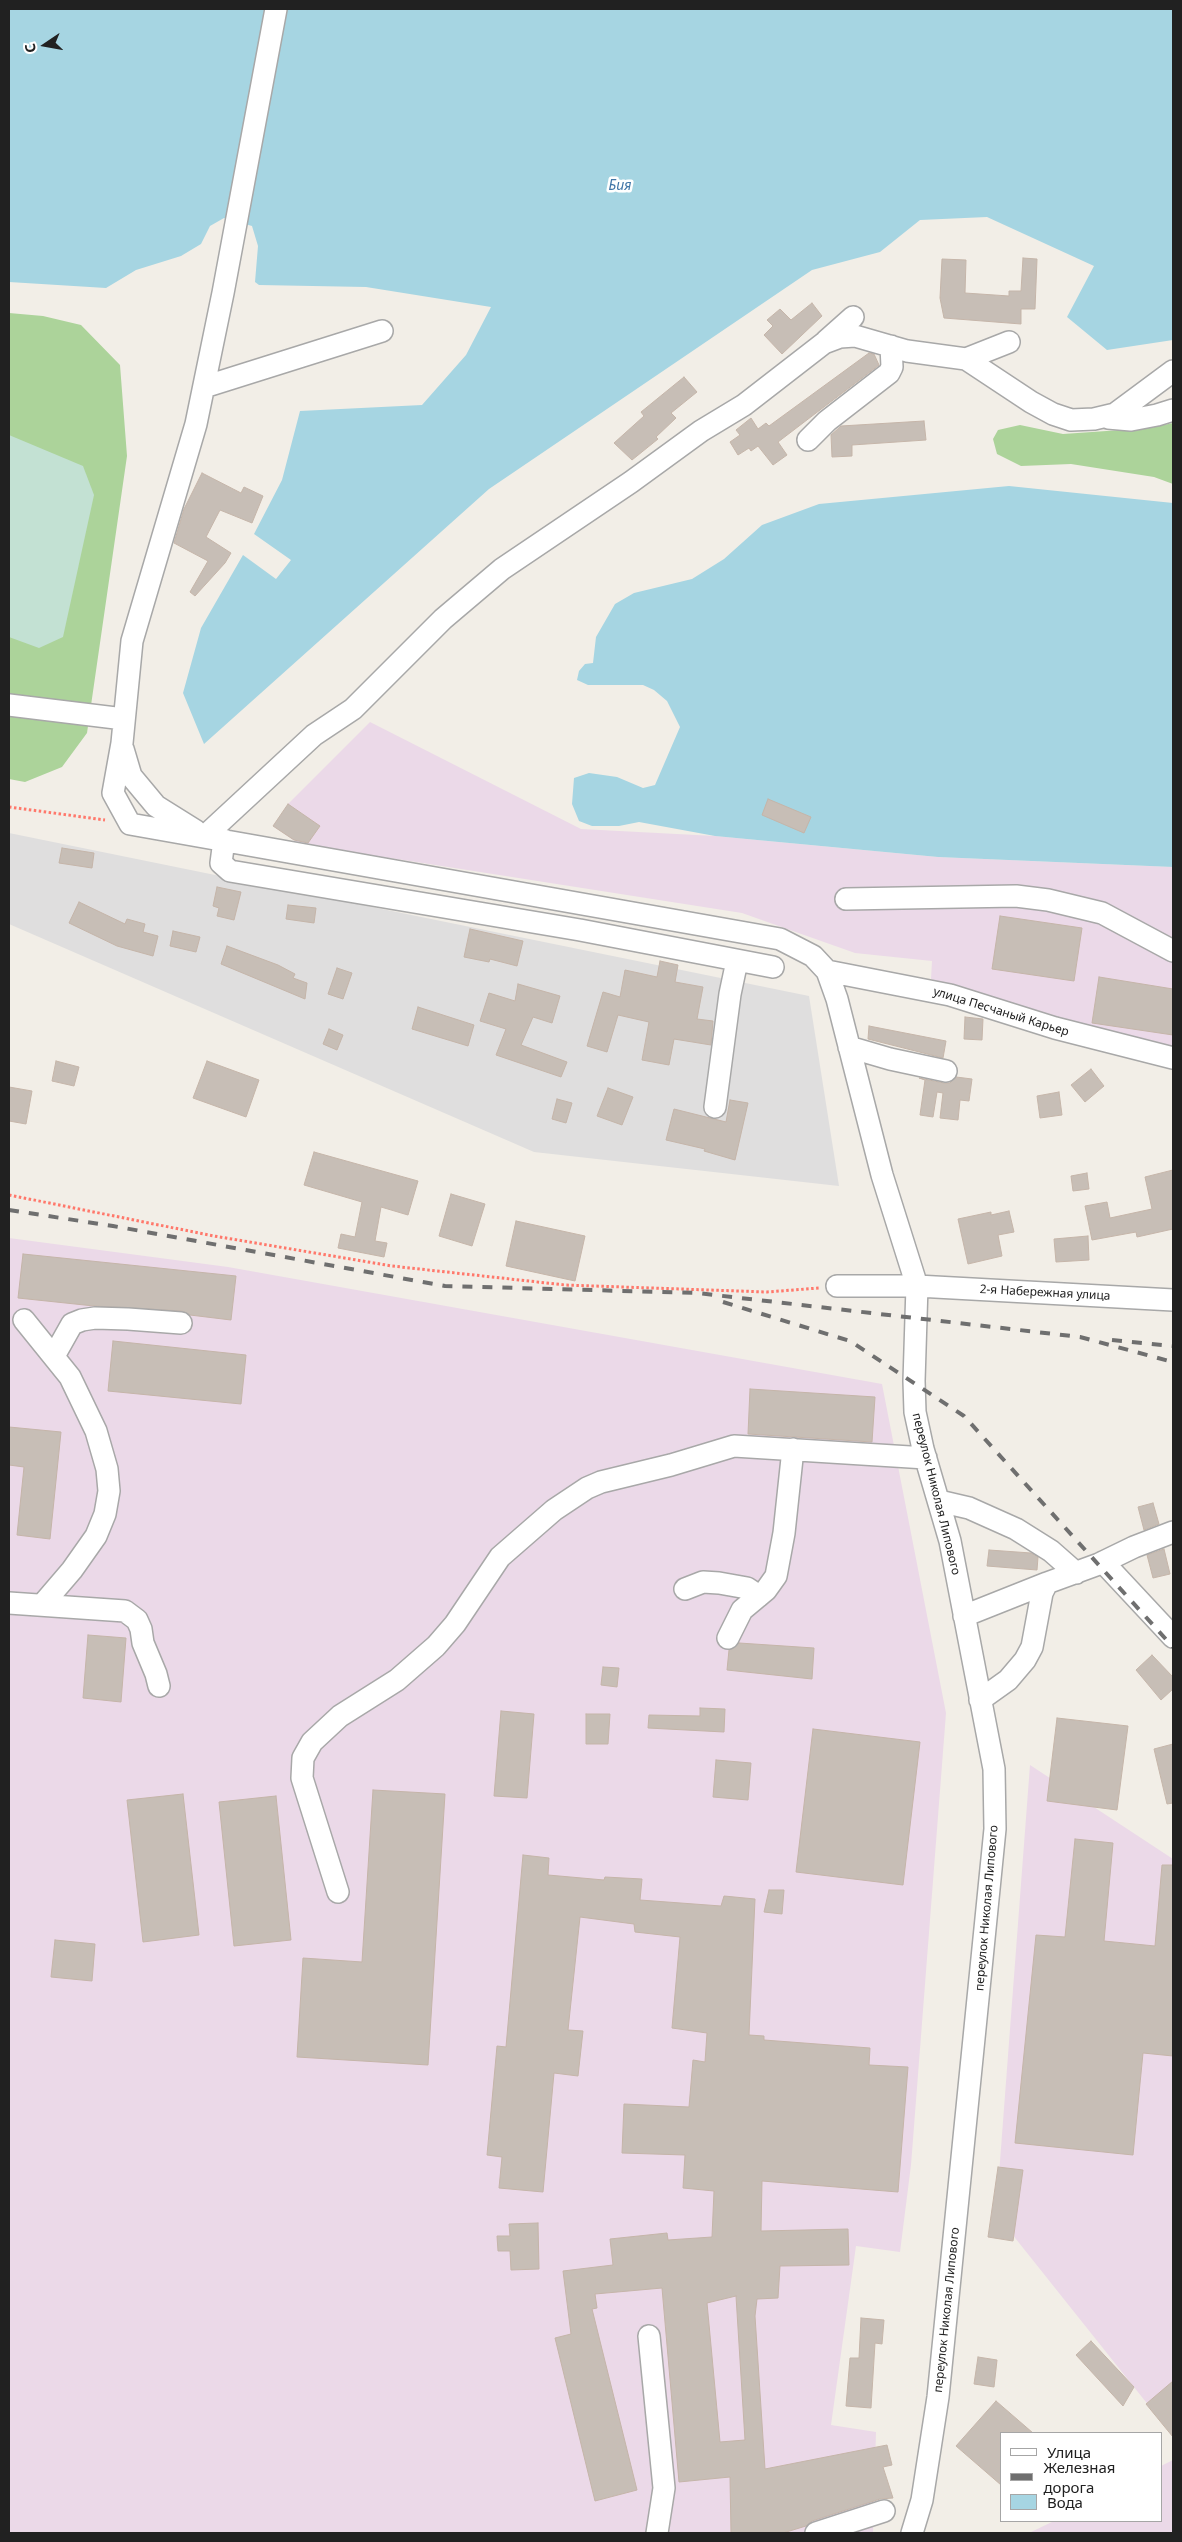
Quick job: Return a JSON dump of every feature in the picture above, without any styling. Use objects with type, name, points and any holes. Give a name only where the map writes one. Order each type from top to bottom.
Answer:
[{"type":"street","points":[[276,9],[223,293],[196,424],[132,640],[122,743],[113,793],[130,824],[780,939],[813,956],[826,971]]},
{"type":"street","points":[[215,838],[314,735],[353,709],[443,619],[502,569],[701,431],[744,405],[824,343],[853,317]]},
{"type":"street","points":[[204,387],[382,331]]},
{"type":"street","points":[[824,343],[848,336],[907,351],[966,359],[1053,414],[1071,420],[1106,418],[1131,420],[1173,410]]},
{"type":"street","points":[[966,359],[1009,342]]},
{"type":"street","points":[[808,440],[827,421],[888,373],[892,367],[891,346]]},
{"type":"street","points":[[1106,418],[1129,405],[1173,371]]},
{"type":"street","points":[[9,705],[124,719]]},
{"type":"street","points":[[122,743],[131,776],[156,806],[215,838],[221,863],[230,871],[580,930],[773,967]]},
{"type":"street","points":[[846,899],[1016,896],[1048,900],[1102,913],[1173,951]]},
{"type":"street","points":[[716,1107],[730,994],[737,961]]},
{"type":"street","name":"переулок Николая Липового","points":[[826,971],[834,991],[882,1175],[917,1286],[915,1412],[926,1458],[940,1501],[994,1769],[995,1829],[938,2397],[922,2500],[912,2533]]},
{"type":"street","name":"улица Песчаный Карьер","points":[[826,971],[950,995],[1056,1028],[1173,1058]]},
{"type":"street","points":[[849,1047],[890,1060],[946,1071]]},
{"type":"street","name":"2-я Набережная улица","points":[[837,1286],[917,1286],[1173,1300]]},
{"type":"street","points":[[54,1356],[72,1324],[82,1320],[95,1318],[128,1319],[180,1323]]},
{"type":"street","points":[[24,1320],[70,1377],[96,1431],[107,1468],[109,1491],[105,1514],[96,1536],[72,1570],[42,1605]]},
{"type":"street","points":[[338,1892],[302,1778],[303,1758],[312,1742],[340,1716],[397,1680],[436,1646],[506,1552],[554,1510],[587,1488],[601,1482],[671,1465],[723,1447],[746,1446],[926,1458]]},
{"type":"street","points":[[728,1638],[742,1610],[759,1596],[776,1576],[784,1533],[793,1449]]},
{"type":"street","points":[[940,1501],[969,1508],[1016,1529],[1051,1551],[1076,1572]]},
{"type":"street","points":[[964,1616],[1103,1562],[1173,1532]]},
{"type":"street","points":[[1103,1562],[1173,1637]]},
{"type":"street","points":[[686,1589],[704,1582],[719,1583],[747,1588],[759,1596]]},
{"type":"street","points":[[980,1700],[1008,1680],[1025,1660],[1032,1647],[1042,1593],[1047,1584]]},
{"type":"street","points":[[9,1603],[125,1611],[131,1614],[141,1628],[143,1643],[159,1686]]},
{"type":"street","points":[[649,2336],[664,2488],[657,2533]]},
{"type":"street","points":[[816,2533],[884,2511]]},
{"type":"path","points":[[9,807],[130,824]]},
{"type":"path","points":[[9,1195],[214,1236],[392,1266],[565,1285],[767,1292],[837,1286]]},
{"type":"shaded area","points":[[370,722],[581,829],[715,836],[938,857],[1173,867],[1173,1048],[1113,1036],[953,987],[931,979],[932,961],[855,953],[742,913],[397,859],[305,848],[273,826],[288,804]]},
{"type":"shaded area","points":[[9,833],[809,996],[839,1186],[534,1152],[9,924]]},
{"type":"shaded area","points":[[9,1238],[228,1267],[882,1384],[946,1713],[911,2165],[900,2252],[856,2246],[831,2425],[876,2432],[873,2533],[9,2533]]},
{"type":"shaded area","points":[[1030,1765],[1173,1859],[1173,2436],[996,2214]]},
{"type":"shaded area","points":[[1173,2460],[1173,2533],[1029,2533],[1052,2522],[1162,2522],[1162,2466]]},
{"type":"green space","points":[[9,313],[43,316],[81,325],[120,365],[127,456],[87,733],[62,767],[25,782],[9,779]]},
{"type":"green space","points":[[1173,423],[1173,484],[1154,477],[1071,464],[1021,466],[997,454],[993,439],[998,430],[1020,425],[1063,434],[1150,428]]},
{"type":"green space","points":[[9,435],[83,466],[94,495],[63,637],[39,648],[9,637]]},
{"type":"water","name":"Бия","points":[[9,9],[1173,9],[1173,340],[1107,350],[1067,317],[1094,266],[987,217],[920,220],[880,252],[812,270],[489,489],[204,744],[183,693],[201,628],[243,555],[276,579],[291,560],[254,534],[282,480],[300,411],[422,405],[466,355],[491,307],[366,287],[259,285],[255,282],[258,246],[252,226],[224,218],[210,226],[201,244],[181,256],[136,270],[106,288],[9,282]]},
{"type":"water","points":[[1009,486],[1173,503],[1173,867],[938,857],[715,836],[639,822],[619,826],[592,826],[579,821],[572,804],[574,778],[589,773],[617,777],[643,788],[655,785],[680,727],[667,701],[654,690],[643,685],[588,685],[577,680],[579,671],[585,664],[593,663],[596,637],[615,604],[634,593],[692,579],[724,559],[762,525],[819,504]]},
{"type":"building","points":[[1023,258],[1037,259],[1035,309],[1021,309],[1021,324],[944,318],[940,298],[942,259],[966,260],[965,293],[1009,296],[1009,291],[1021,291]]},
{"type":"building","points":[[812,303],[822,316],[782,354],[764,335],[773,326],[767,320],[780,309],[791,320]]},
{"type":"building","points":[[869,353],[874,354],[879,365],[778,442],[787,455],[773,465],[758,446],[751,451],[749,448],[738,455],[730,442],[740,435],[736,430],[751,418],[758,429],[766,423],[769,426]]},
{"type":"building","points":[[684,377],[697,392],[671,413],[676,418],[656,437],[658,439],[632,460],[614,443],[644,416],[641,412]]},
{"type":"building","points":[[924,421],[926,440],[852,445],[852,456],[832,457],[831,435],[841,426]]},
{"type":"building","points":[[202,473],[241,493],[244,487],[263,496],[252,523],[220,510],[206,537],[231,553],[225,563],[195,596],[190,592],[208,561],[174,543],[184,509]]},
{"type":"building","points":[[768,799],[811,817],[804,833],[762,815]]},
{"type":"building","points":[[288,804],[320,826],[308,843],[294,840],[273,826]]},
{"type":"building","points":[[62,848],[94,853],[92,868],[59,863]]},
{"type":"building","points":[[217,887],[241,892],[234,920],[217,916],[219,908],[213,906]]},
{"type":"building","points":[[79,902],[125,924],[127,919],[145,924],[143,932],[158,936],[153,956],[117,946],[69,923]]},
{"type":"building","points":[[288,905],[316,908],[314,923],[286,919]]},
{"type":"building","points":[[1000,916],[1082,928],[1074,981],[992,969]]},
{"type":"building","points":[[470,929],[523,941],[517,966],[490,959],[489,962],[464,957]]},
{"type":"building","points":[[173,931],[200,937],[196,952],[170,946]]},
{"type":"building","points":[[227,946],[278,965],[295,974],[293,978],[307,983],[305,999],[221,964]]},
{"type":"building","points":[[660,961],[678,965],[675,982],[703,987],[697,1019],[713,1021],[711,1045],[674,1039],[669,1065],[642,1060],[649,1022],[618,1015],[607,1052],[587,1046],[603,992],[620,997],[625,970],[657,977]]},
{"type":"building","points":[[337,968],[352,973],[343,999],[328,994]]},
{"type":"building","points":[[1099,977],[1173,989],[1173,1035],[1092,1023]]},
{"type":"building","points":[[518,984],[560,996],[552,1023],[533,1017],[521,1045],[567,1062],[561,1077],[496,1055],[506,1029],[480,1021],[489,993],[515,1001]]},
{"type":"building","points":[[418,1007],[474,1025],[468,1046],[412,1029]]},
{"type":"building","points":[[965,1017],[983,1019],[982,1040],[964,1039]]},
{"type":"building","points":[[869,1026],[946,1041],[943,1058],[868,1039]]},
{"type":"building","points":[[329,1029],[343,1035],[337,1050],[323,1044]]},
{"type":"building","points":[[56,1061],[79,1067],[74,1086],[52,1081]]},
{"type":"building","points":[[207,1061],[259,1080],[246,1117],[193,1098]]},
{"type":"building","points":[[1091,1069],[1104,1086],[1085,1102],[1071,1085]]},
{"type":"building","points":[[956,1077],[972,1079],[969,1101],[960,1100],[958,1120],[940,1118],[943,1093],[937,1092],[933,1117],[920,1115],[925,1080],[919,1078],[950,1083]]},
{"type":"building","points":[[9,1087],[32,1091],[26,1124],[9,1121]]},
{"type":"building","points":[[608,1088],[633,1097],[622,1125],[597,1116]]},
{"type":"building","points":[[1059,1092],[1062,1115],[1040,1118],[1037,1096]]},
{"type":"building","points":[[557,1099],[572,1103],[566,1123],[552,1119]]},
{"type":"building","points":[[730,1100],[748,1103],[735,1160],[704,1151],[705,1149],[666,1140],[674,1109],[726,1122]]},
{"type":"building","points":[[314,1152],[418,1181],[408,1215],[381,1207],[375,1241],[387,1243],[384,1257],[338,1248],[341,1234],[355,1237],[362,1202],[304,1185]]},
{"type":"building","points":[[1173,1170],[1173,1229],[1137,1237],[1136,1232],[1092,1240],[1085,1206],[1107,1202],[1110,1218],[1152,1209],[1145,1177]]},
{"type":"building","points":[[1087,1173],[1089,1189],[1073,1191],[1071,1176]]},
{"type":"building","points":[[451,1194],[485,1204],[472,1246],[439,1236]]},
{"type":"building","points":[[1009,1211],[1014,1232],[998,1235],[1002,1256],[968,1264],[958,1219],[991,1212],[991,1215]]},
{"type":"building","points":[[516,1221],[585,1236],[575,1281],[506,1266]]},
{"type":"building","points":[[1088,1236],[1089,1260],[1056,1262],[1054,1239]]},
{"type":"building","points":[[23,1254],[236,1276],[231,1320],[190,1315],[182,1311],[94,1306],[18,1298]]},
{"type":"building","points":[[113,1341],[246,1355],[241,1404],[108,1391]]},
{"type":"building","points":[[750,1389],[875,1397],[872,1442],[748,1434]]},
{"type":"building","points":[[9,1427],[61,1432],[50,1539],[17,1535],[24,1467],[9,1465]]},
{"type":"building","points":[[1153,1503],[1159,1524],[1144,1530],[1138,1507]]},
{"type":"building","points":[[1164,1549],[1170,1574],[1153,1578],[1147,1555]]},
{"type":"building","points":[[989,1550],[1031,1553],[1038,1557],[1037,1570],[987,1566]]},
{"type":"building","points":[[88,1635],[126,1638],[121,1702],[83,1698]]},
{"type":"building","points":[[739,1643],[814,1648],[812,1679],[727,1670],[729,1650]]},
{"type":"building","points":[[1152,1655],[1173,1677],[1173,1689],[1161,1700],[1136,1670]]},
{"type":"building","points":[[603,1667],[619,1668],[617,1687],[601,1685]]},
{"type":"building","points":[[700,1708],[725,1709],[724,1732],[648,1728],[649,1715],[700,1716]]},
{"type":"building","points":[[501,1711],[534,1714],[527,1798],[494,1796]]},
{"type":"building","points":[[586,1714],[610,1714],[608,1744],[586,1744]]},
{"type":"building","points":[[1057,1718],[1128,1726],[1117,1810],[1047,1801]]},
{"type":"building","points":[[813,1729],[920,1742],[903,1885],[796,1872]]},
{"type":"building","points":[[1173,1744],[1173,1803],[1167,1804],[1154,1749]]},
{"type":"building","points":[[716,1760],[751,1763],[748,1800],[713,1797]]},
{"type":"building","points":[[373,1790],[445,1794],[428,2065],[297,2057],[303,1958],[362,1962]]},
{"type":"building","points":[[183,1794],[199,1935],[143,1942],[127,1800]]},
{"type":"building","points":[[276,1796],[291,1940],[234,1946],[219,1802]]},
{"type":"building","points":[[1075,1839],[1113,1843],[1104,1941],[1155,1946],[1162,1865],[1173,1865],[1173,2056],[1143,2053],[1133,2155],[1015,2143],[1036,1935],[1065,1937]]},
{"type":"building","points":[[523,1855],[549,1858],[548,1875],[604,1880],[605,1877],[642,1879],[640,1900],[721,1906],[724,1896],[755,1899],[749,2035],[764,2036],[764,2040],[870,2048],[869,2065],[908,2067],[898,2192],[762,2181],[761,2231],[848,2229],[849,2265],[780,2266],[778,2298],[757,2299],[755,2316],[765,2469],[887,2445],[892,2465],[883,2467],[893,2498],[880,2499],[812,2521],[806,2526],[783,2533],[731,2533],[730,2477],[679,2482],[662,2288],[595,2294],[597,2308],[592,2309],[637,2490],[595,2501],[555,2338],[571,2334],[563,2271],[613,2265],[610,2239],[667,2233],[668,2240],[712,2237],[714,2191],[683,2188],[685,2155],[622,2153],[624,2104],[689,2107],[693,2060],[705,2062],[707,2033],[672,2028],[680,1937],[635,1932],[634,1924],[580,1917],[568,2030],[583,2031],[578,2076],[554,2073],[543,2192],[499,2188],[502,2157],[487,2155],[497,2046],[506,2047]],"holes":[[[736,2296],[745,2440],[720,2442],[707,2303]]]},
{"type":"building","points":[[769,1890],[784,1890],[782,1914],[764,1912]]},
{"type":"building","points":[[55,1940],[95,1944],[92,1981],[51,1977]]},
{"type":"building","points":[[998,2167],[1023,2170],[1013,2241],[988,2237]]},
{"type":"building","points":[[538,2223],[539,2269],[511,2270],[510,2251],[498,2251],[497,2236],[510,2236],[509,2224]]},
{"type":"building","points":[[861,2318],[884,2320],[882,2344],[875,2343],[871,2408],[846,2406],[850,2358],[859,2358]]},
{"type":"building","points":[[1091,2341],[1134,2387],[1123,2406],[1076,2355]]},
{"type":"building","points":[[978,2357],[997,2360],[994,2387],[974,2384]]},
{"type":"building","points":[[1173,2381],[1173,2437],[1146,2404]]},
{"type":"building","points":[[996,2401],[1032,2432],[1000,2432],[1000,2484],[956,2446]]},
{"type":"railway","points":[[9,1210],[113,1226],[445,1286],[697,1293],[1080,1337],[1173,1362]]},
{"type":"railway","points":[[723,1302],[850,1341],[964,1416],[1173,1647]]},
{"type":"railway","points":[[1112,1340],[1173,1346]]}]
